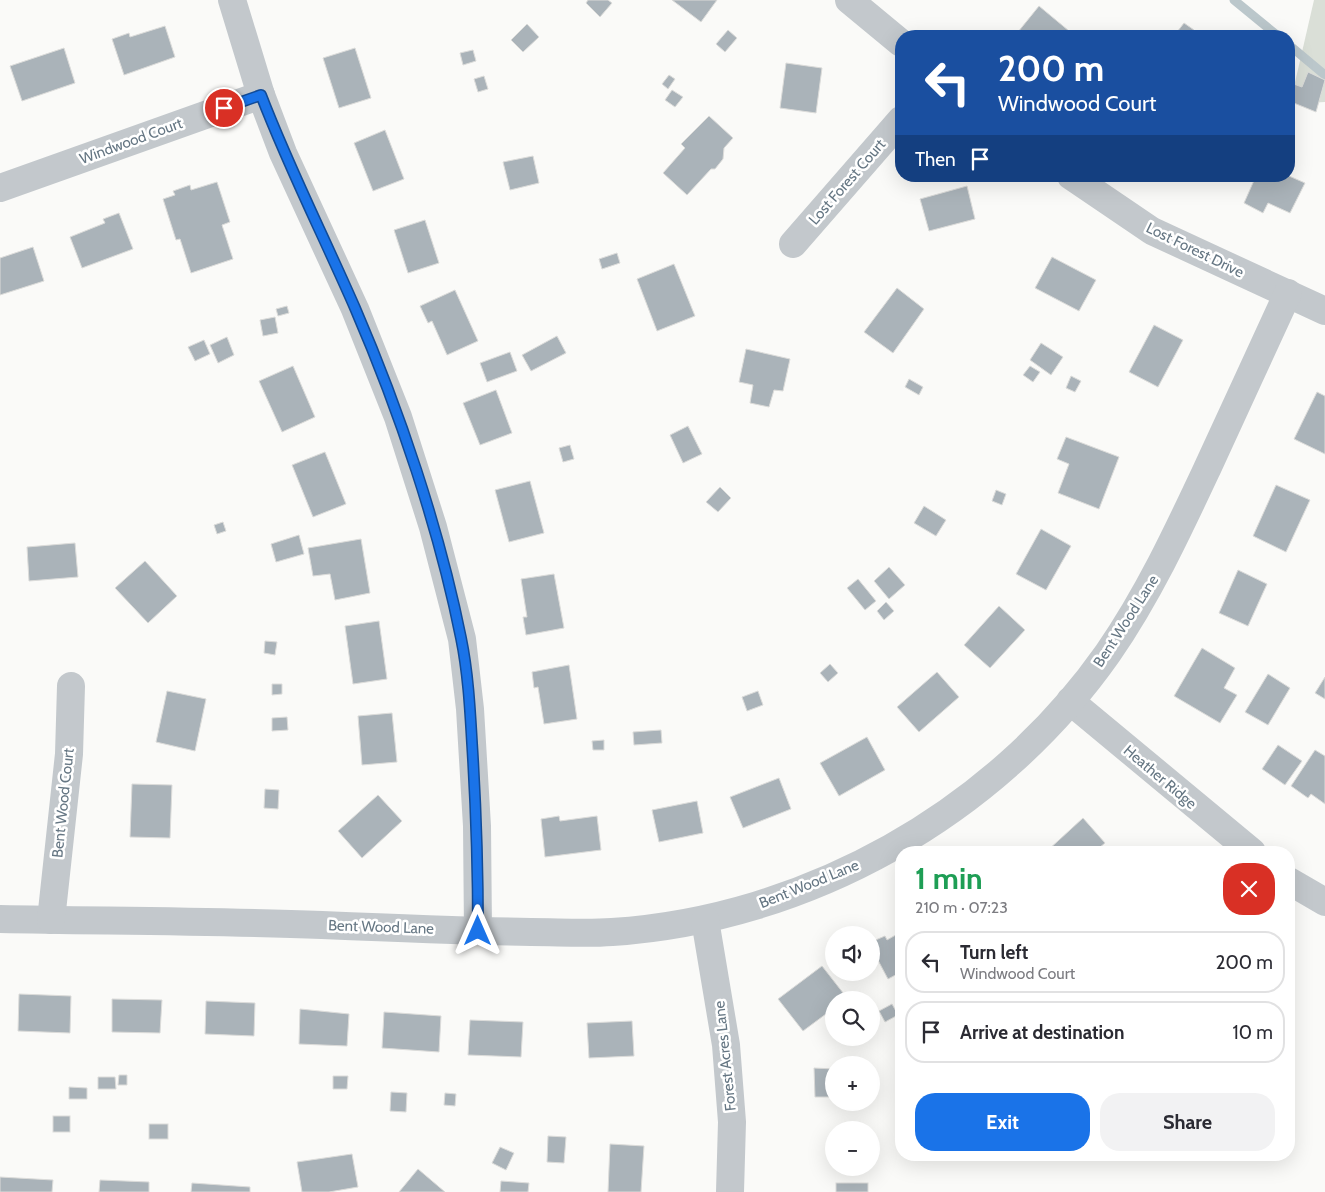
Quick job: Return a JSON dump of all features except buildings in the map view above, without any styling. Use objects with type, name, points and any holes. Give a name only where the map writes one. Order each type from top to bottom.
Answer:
[{"type":"street","points":[[232,0],[261,95],[284,153],[355,309],[398,417],[433,527],[462,639],[470,709],[478,826],[478,931]]},
{"type":"street","points":[[849,0],[895,38]]},
{"type":"street","name":"Windwood Court","points":[[0,188],[261,95]]},
{"type":"street","name":"Lost Forest Court","points":[[793,244],[895,127]]},
{"type":"street","name":"Lost Forest Drive","points":[[1080,182],[1152,231],[1325,311]]},
{"type":"street","name":"Bent Wood Lane","points":[[0,919],[295,924],[478,931],[609,933],[705,920],[776,901],[837,876],[895,846],[962,801],[1024,748],[1070,701],[1105,657],[1135,612],[1162,565],[1288,293]]},
{"type":"street","name":"Bent Wood Court","points":[[52,920],[69,754],[71,686]]},
{"type":"street","name":"Heather Ridge","points":[[1070,701],[1245,846]]},
{"type":"street","points":[[1295,884],[1325,902]]},
{"type":"street","name":"Forest Acres Lane","points":[[705,920],[726,1045],[732,1122],[730,1192]]},
{"type":"shaded area","points":[[1314,0],[1325,0],[1325,102],[1295,104],[1295,82]]},
{"type":"waterway","points":[[1234,0],[1271,30]]},
{"type":"waterway","points":[[1295,50],[1325,75]]},
{"type":"route","points":[[224,108],[261,95],[284,153],[355,309],[398,417],[433,527],[462,639],[470,709],[478,826],[478,931]]}]
